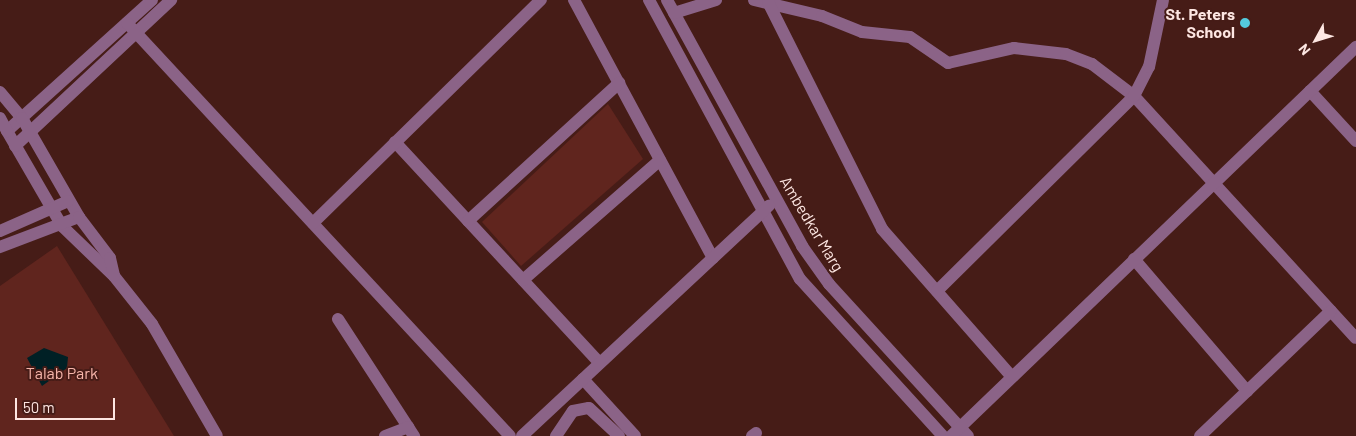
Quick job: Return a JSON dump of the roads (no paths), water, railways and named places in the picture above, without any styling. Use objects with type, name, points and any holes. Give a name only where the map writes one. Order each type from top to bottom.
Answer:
[{"type":"street","points":[[7,131],[152,0]]},
{"type":"street","points":[[14,146],[171,0]]},
{"type":"street","points":[[313,223],[541,0]]},
{"type":"street","points":[[574,0],[713,258]]},
{"type":"street","points":[[649,0],[800,279],[943,436]]},
{"type":"street","name":"Ambedkar Marg","points":[[667,0],[776,199],[829,284],[959,433]]},
{"type":"street","points":[[674,13],[716,0]]},
{"type":"street","points":[[754,0],[768,2],[862,32],[910,37],[948,63],[1014,48],[1066,54],[1110,75],[1134,96],[1356,338]]},
{"type":"street","points":[[937,291],[1134,96],[1149,67],[1163,0]]},
{"type":"street","points":[[768,2],[882,229],[1012,377]]},
{"type":"street","points":[[127,23],[510,436]]},
{"type":"street","points":[[959,433],[1012,377],[1356,47]]},
{"type":"street","points":[[468,221],[619,83]]},
{"type":"street","points":[[1310,91],[1356,141]]},
{"type":"street","points":[[0,92],[22,118],[68,201],[110,258],[114,276]]},
{"type":"street","points":[[0,118],[14,146],[62,226],[114,276],[152,324],[217,436]]},
{"type":"street","points":[[396,142],[600,363]]},
{"type":"street","points":[[523,280],[660,160]]},
{"type":"street","points":[[522,436],[776,199]]},
{"type":"street","points":[[0,231],[68,201]]},
{"type":"street","points":[[0,247],[62,226],[79,217]]},
{"type":"street","points":[[1134,259],[1247,391]]},
{"type":"street","points":[[1200,436],[1331,311]]},
{"type":"street","points":[[338,319],[411,431],[385,436]]},
{"type":"street","points":[[583,379],[635,436]]},
{"type":"street","points":[[556,436],[573,411],[590,408],[619,436]]},
{"type":"water","points":[[44,348],[68,357],[67,368],[42,386],[27,358]]},
{"type":"place","name":"St. Peters School","points":[[1245,23]]},
{"type":"park label","name":"Talab Park","points":[[62,373]]}]
